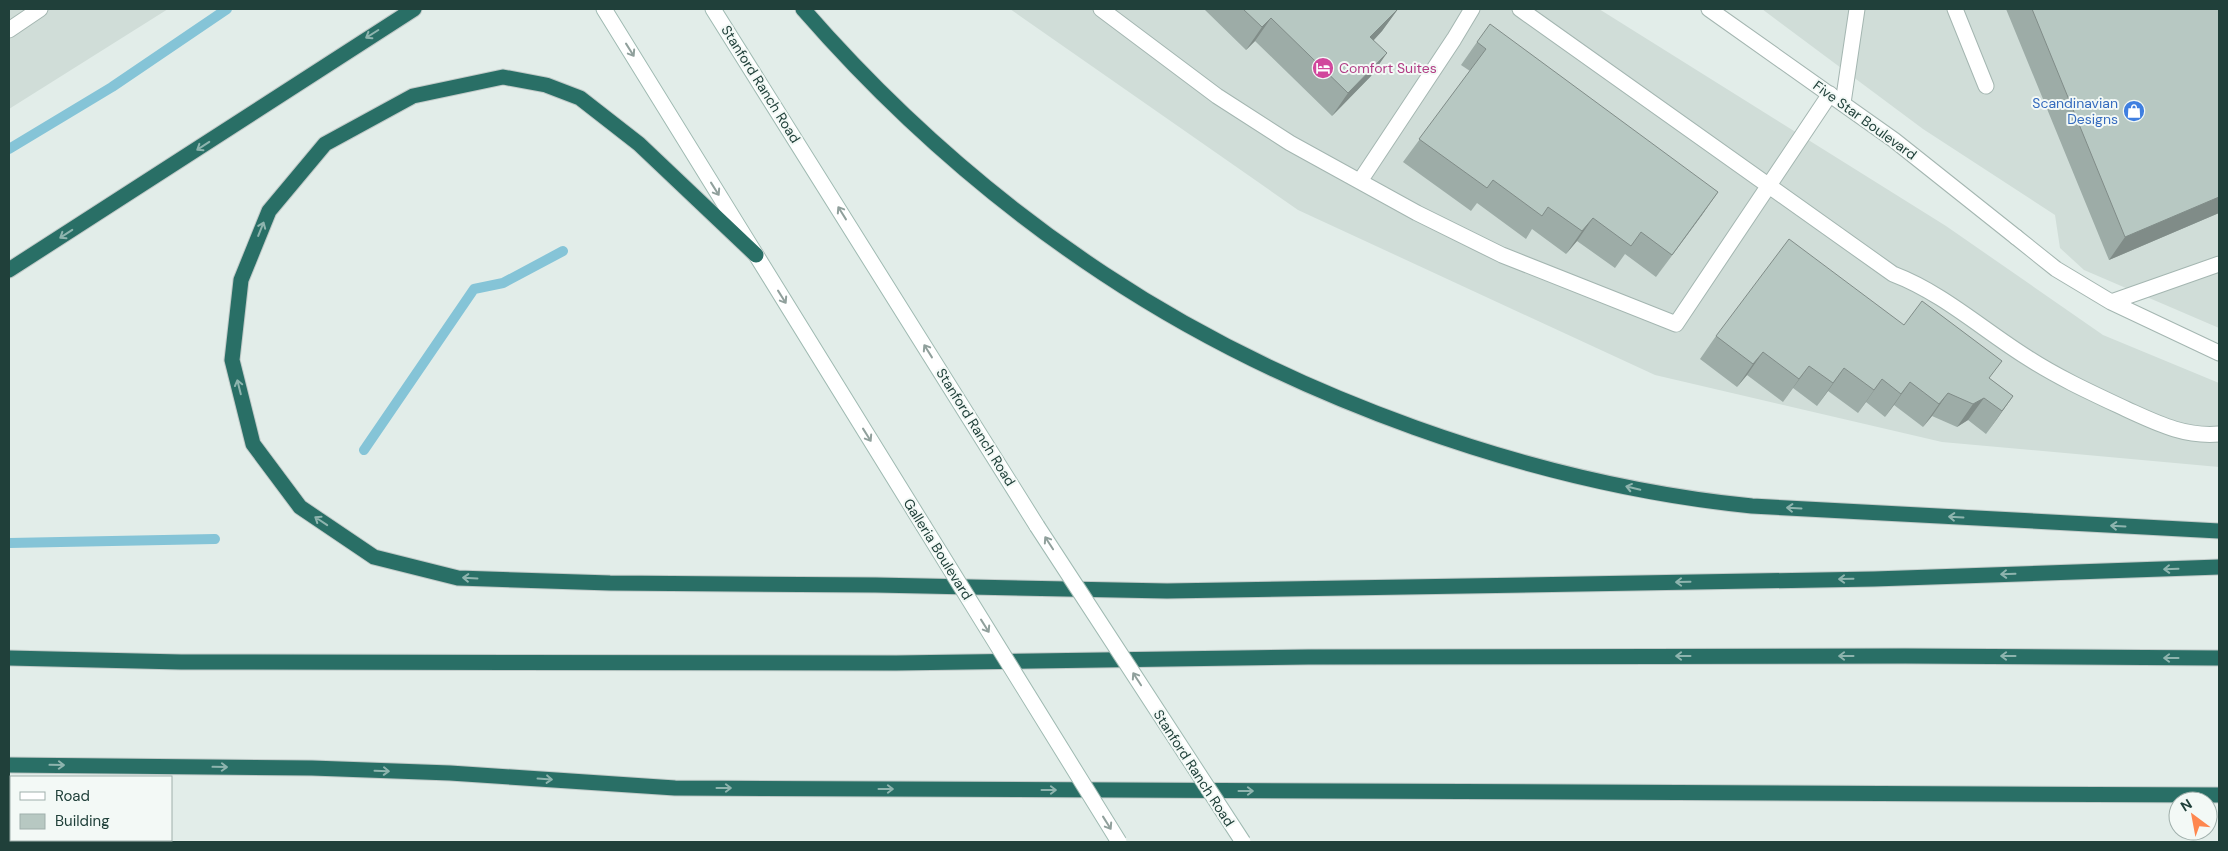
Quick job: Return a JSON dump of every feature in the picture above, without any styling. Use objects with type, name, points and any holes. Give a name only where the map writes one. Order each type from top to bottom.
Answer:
[{"type":"highway","points":[[9,270],[414,9]]},
{"type":"highway","points":[[803,9],[910,122],[1012,208],[1104,274],[1176,318],[1269,366],[1357,405],[1449,440],[1645,491],[1698,500],[1752,506],[2219,531]]},
{"type":"highway","points":[[756,255],[639,144],[580,98],[546,85],[503,77],[413,96],[325,144],[269,211],[241,280],[232,360],[253,444],[300,507],[374,556],[458,578],[610,584],[886,585],[1166,591],[1864,579],[2219,567]]},
{"type":"highway","points":[[9,658],[181,662],[896,663],[1318,657],[1914,656],[2219,658]]},
{"type":"highway","points":[[9,765],[401,771],[675,788],[2219,795]]},
{"type":"main road","points":[[9,30],[40,9]]},
{"type":"main road","points":[[604,9],[756,255]]},
{"type":"main road","name":"Stanford Ranch Road","points":[[714,9],[1038,526],[1243,842]]},
{"type":"main road","points":[[1101,9],[1217,96],[1290,143],[1417,213],[1502,255],[1676,324],[1830,94]]},
{"type":"main road","points":[[1360,181],[1472,9]]},
{"type":"main road","points":[[1520,9],[1893,274],[1920,284],[2027,358],[2064,379],[2172,430],[2204,436],[2219,434]]},
{"type":"main road","name":"Five Star Boulevard","points":[[1709,9],[1894,140],[2056,270],[2111,302],[2219,353]]},
{"type":"main road","points":[[1843,103],[1858,9]]},
{"type":"main road","points":[[1955,9],[1986,86]]},
{"type":"main road","name":"Galleria Boulevard","points":[[756,255],[1119,842]]},
{"type":"main road","points":[[2111,302],[2219,264]]},
{"type":"shaded area","points":[[9,9],[168,9],[9,109]]},
{"type":"shaded area","points":[[1010,9],[1599,9],[1946,226],[2103,335],[2219,383],[2219,467],[1942,442],[1655,375],[1298,210]]},
{"type":"shaded area","points":[[1762,9],[2219,9],[2219,328],[2084,270],[2060,248],[2055,215],[1923,129]]},
{"type":"building","points":[[1243,9],[1398,9],[1370,37],[1387,53],[1348,93],[1271,18],[1262,27]]},
{"type":"building","name":"Scandinavian Designs","points":[[2032,9],[2219,9],[2219,197],[2125,237]]},
{"type":"building","points":[[1490,24],[1718,192],[1672,255],[1641,232],[1631,246],[1593,218],[1582,231],[1548,207],[1542,216],[1493,180],[1487,188],[1419,139],[1486,49],[1477,42]]},
{"type":"building","points":[[1789,239],[1904,325],[1922,301],[2002,361],[1989,378],[2013,396],[2002,411],[1984,398],[1973,404],[1948,393],[1939,404],[1910,382],[1901,394],[1882,379],[1874,390],[1844,368],[1833,383],[1809,366],[1799,379],[1763,352],[1753,364],[1716,336]]},
{"type":"waterway","points":[[9,149],[112,87],[227,9]]},
{"type":"waterway","points":[[364,450],[474,289],[503,283],[563,251]]},
{"type":"waterway","points":[[9,543],[215,539]]},
{"type":"place","name":"Comfort Suites","points":[[1323,68]]},
{"type":"place","name":"Scandinavian Designs","points":[[2134,111]]}]
